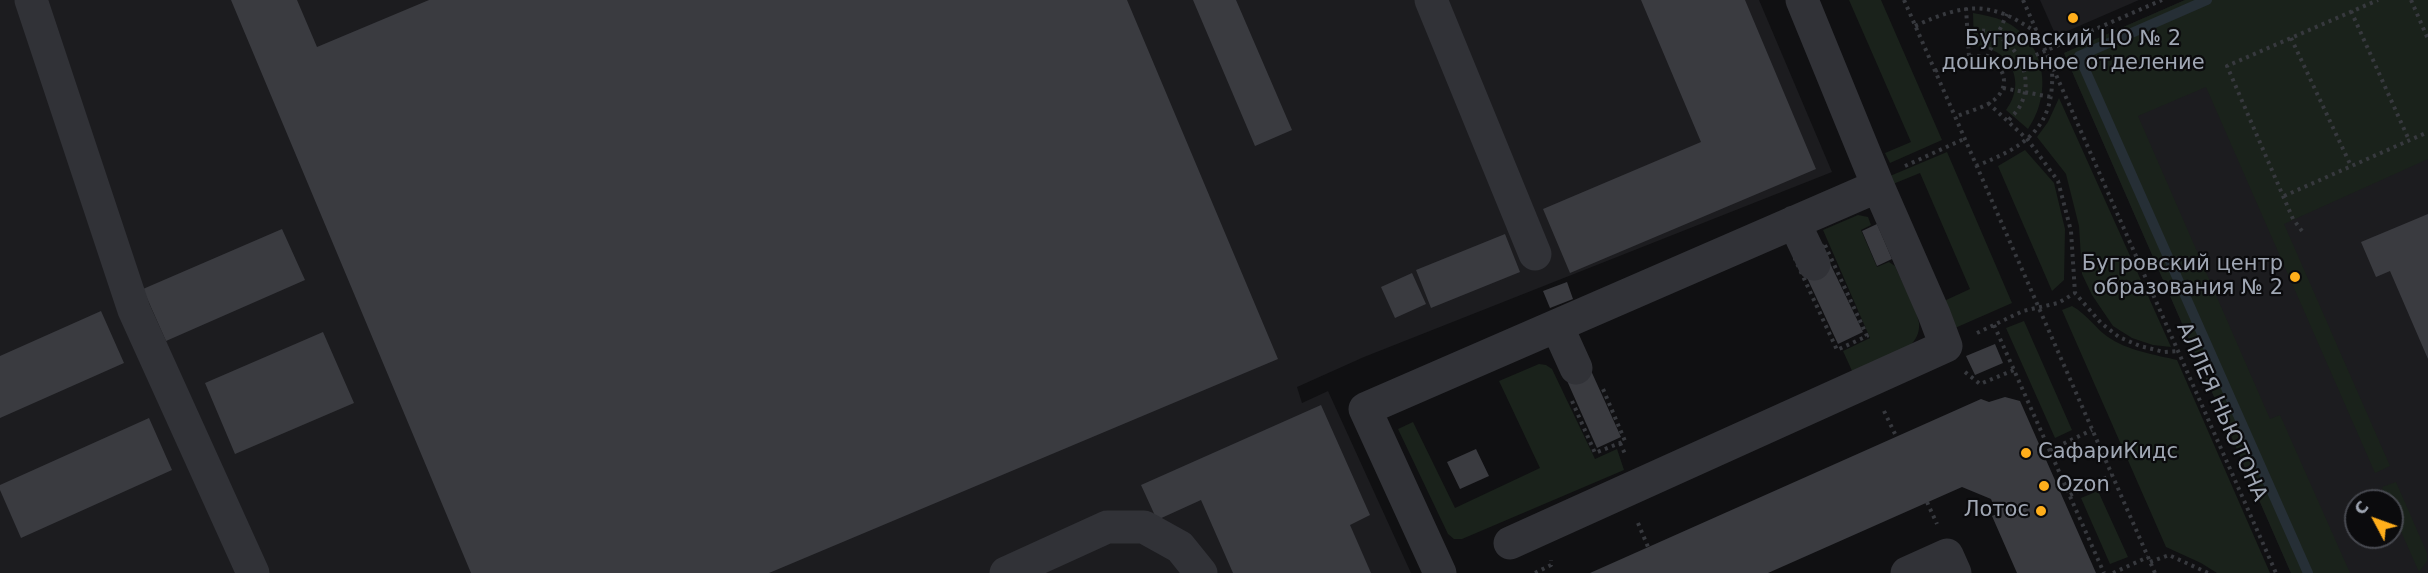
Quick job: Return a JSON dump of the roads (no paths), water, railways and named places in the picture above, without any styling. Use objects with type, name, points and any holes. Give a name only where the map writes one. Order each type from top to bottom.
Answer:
[{"type":"street","points":[[31,0],[134,310],[253,573]]},
{"type":"street","points":[[1431,0],[1535,254]]},
{"type":"street","points":[[1510,543],[1946,346],[1802,0]]},
{"type":"street","points":[[1440,573],[1365,409],[1794,222],[1877,183]]},
{"type":"street","points":[[1794,222],[1811,258]]},
{"type":"street","points":[[1557,326],[1576,368]]},
{"type":"street","points":[[1005,573],[1107,527],[1144,526],[1180,547],[1201,573]]},
{"type":"street","points":[[1907,573],[1947,555],[1955,573]]},
{"type":"waterway","points":[[2207,0],[2079,56],[2308,573]]},
{"type":"place","name":"Бугровский ЦО № 2 дошкольное отделение","points":[[2073,18]]},
{"type":"place","name":"Бугровский центр образования № 2","points":[[2295,277]]},
{"type":"place","name":"СафариКидс","points":[[2026,453]]},
{"type":"place","name":"Ozon","points":[[2044,486]]},
{"type":"place","name":"Лотос","points":[[2041,511]]}]
